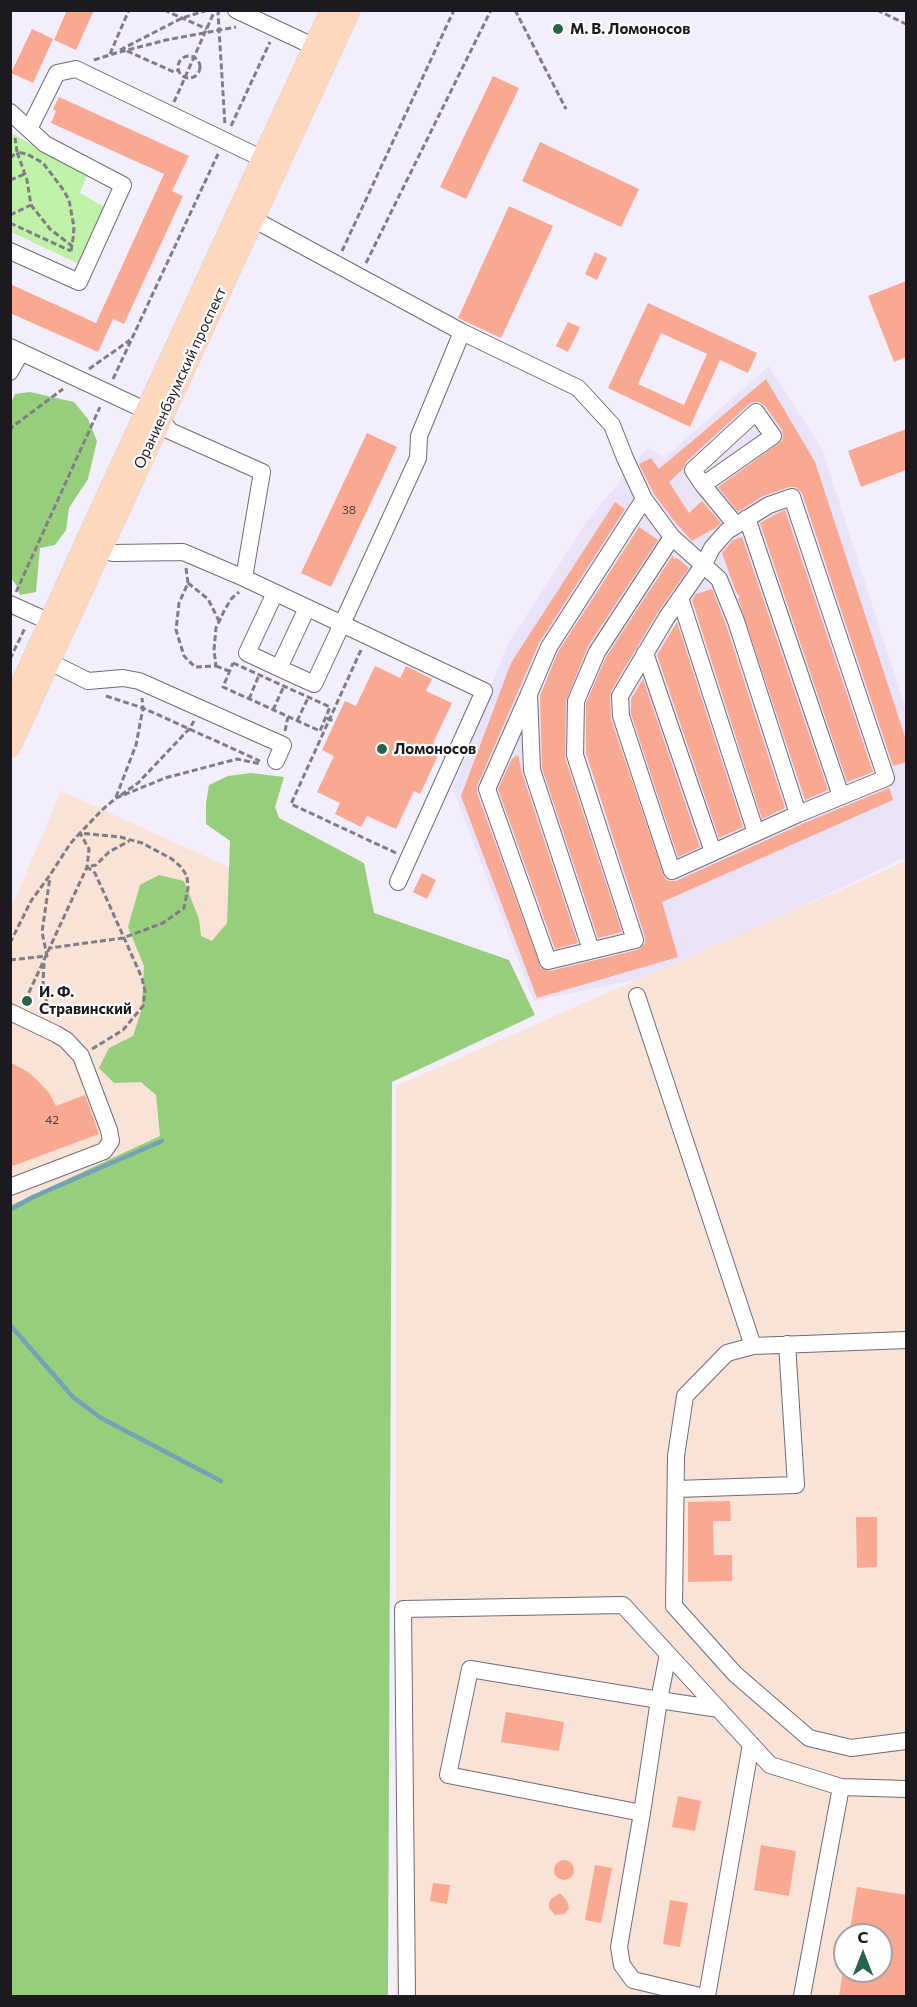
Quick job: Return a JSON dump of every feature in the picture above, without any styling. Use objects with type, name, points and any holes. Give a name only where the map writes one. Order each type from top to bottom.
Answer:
[{"type":"main road","name":"Ораниенбаумский проспект","points":[[323,51],[331,10]]},
{"type":"main road","name":"Ораниенбаумский проспект","points":[[10,709],[16,683],[93,546],[323,51],[350,10]]},
{"type":"main road","name":"Ораниенбаумский проспект","points":[[10,747],[50,662],[93,546]]},
{"type":"lane","points":[[236,10],[323,51]]},
{"type":"lane","points":[[29,129],[57,73],[76,69],[271,162]]},
{"type":"lane","points":[[10,112],[45,144],[123,185],[79,282],[10,251]]},
{"type":"lane","points":[[246,216],[462,332],[578,388],[612,425],[644,499],[672,537],[719,579],[736,621],[798,814]]},
{"type":"lane","points":[[275,593],[247,653],[314,684],[418,458],[419,436],[462,332]]},
{"type":"lane","points":[[10,372],[16,349],[154,415],[170,431],[262,472],[248,580]]},
{"type":"lane","points":[[703,485],[773,436],[756,412],[693,470],[703,485],[742,522],[841,796]]},
{"type":"lane","points":[[792,497],[886,778],[798,814],[672,871],[621,716],[621,696],[645,653],[704,564],[712,548],[727,531],[769,506],[792,497]]},
{"type":"lane","points":[[644,499],[549,647],[487,789],[548,961],[635,940],[575,755],[576,701],[597,652],[672,537]]},
{"type":"lane","points":[[93,546],[113,553],[183,552],[248,580],[484,691],[398,882]]},
{"type":"lane","points":[[680,598],[756,833]]},
{"type":"lane","points":[[11,604],[50,622]]},
{"type":"lane","points":[[279,668],[307,608]]},
{"type":"lane","points":[[645,653],[713,852]]},
{"type":"lane","points":[[50,662],[88,681],[123,678],[139,681],[283,745],[266,762]]},
{"type":"lane","points":[[529,694],[532,770],[591,950]]},
{"type":"lane","points":[[637,996],[753,1346]]},
{"type":"lane","points":[[10,1187],[104,1151],[111,1141],[81,1056],[66,1040],[14,1014]]},
{"type":"lane","points":[[906,1340],[753,1346],[727,1353],[685,1396],[676,1456],[674,1606],[735,1674],[809,1738],[851,1748],[906,1741]]},
{"type":"lane","points":[[676,1489],[796,1485],[787,1344]]},
{"type":"lane","points":[[407,1996],[403,1609],[623,1605],[770,1765],[841,1787],[906,1789]]},
{"type":"lane","points":[[668,1654],[619,1947],[622,1965],[633,1980],[700,1996]]},
{"type":"lane","points":[[642,1813],[448,1775],[470,1669],[719,1709]]},
{"type":"lane","points":[[707,1996],[751,1744]]},
{"type":"lane","points":[[802,1996],[841,1787]]},
{"type":"path","points":[[110,54],[129,10]]},
{"type":"path","points":[[164,10],[206,30]]},
{"type":"path","points":[[116,53],[182,18],[208,10]]},
{"type":"path","points":[[169,114],[214,10]]},
{"type":"path","points":[[220,10],[218,13],[225,139]]},
{"type":"path","points":[[336,264],[454,10]]},
{"type":"path","points":[[359,278],[491,10]]},
{"type":"path","points":[[515,10],[566,109]]},
{"type":"path","points":[[877,10],[906,24]]},
{"type":"path","points":[[11,604],[225,139],[268,26],[206,30],[110,54],[76,69]]},
{"type":"path","points":[[125,50],[174,72],[178,70]]},
{"type":"path","points":[[189,56],[199,62],[199,72],[192,78],[185,78],[178,70],[181,59],[189,56]]},
{"type":"path","points":[[10,223],[71,251],[72,246],[74,227],[69,200],[43,163],[27,154],[17,152],[25,174],[31,205],[50,229],[72,246]]},
{"type":"path","points":[[10,180],[25,174]]},
{"type":"path","points":[[10,215],[31,205]]},
{"type":"path","points":[[10,422],[12,427]]},
{"type":"path","points":[[183,552],[188,583],[179,603],[176,630],[183,656],[195,667],[216,666],[229,671]]},
{"type":"path","points":[[216,666],[213,650],[216,628],[232,597],[248,580]]},
{"type":"path","points":[[188,583],[208,598],[219,621]]},
{"type":"path","points":[[368,638],[327,718],[320,731],[223,687],[232,663],[330,707],[327,718],[291,804],[408,859]]},
{"type":"path","points":[[249,699],[259,675]]},
{"type":"path","points":[[116,798],[136,744],[143,708],[139,681]]},
{"type":"path","points":[[273,710],[284,686]]},
{"type":"path","points":[[101,694],[143,708],[266,762]]},
{"type":"path","points":[[297,721],[308,697]]},
{"type":"path","points":[[10,943],[30,901],[70,844],[116,798],[138,783],[190,728],[201,709]]},
{"type":"path","points":[[327,718],[335,722]]},
{"type":"path","points":[[116,798],[165,778],[237,759],[266,762]]},
{"type":"path","points":[[50,948],[123,938],[153,928],[184,908],[188,888],[187,876],[182,867],[172,859],[142,843],[120,837],[80,833]]},
{"type":"path","points":[[14,1014],[45,961],[87,867],[89,849],[80,833]]},
{"type":"path","points":[[87,867],[96,865],[108,852],[129,841]]},
{"type":"path","points":[[81,1056],[123,1030],[138,1015],[143,1006],[145,991],[142,978],[95,873],[87,867]]},
{"type":"path","points":[[47,956],[42,932],[50,875]]},
{"type":"path","points":[[10,960],[47,956]]},
{"type":"path","points":[[45,961],[45,995],[56,1034]]},
{"type":"shaded area","points":[[769,366],[822,449],[906,710],[906,857],[658,975],[534,1001],[453,789],[506,647],[588,520],[648,447],[664,458]]},
{"type":"shaded area","points":[[61,791],[253,878],[159,1138],[11,1204],[11,909]]},
{"type":"shaded area","points":[[906,861],[906,1996],[396,1996],[396,1086]]},
{"type":"green space","points":[[10,132],[87,176],[80,193],[106,208],[82,261],[77,263],[11,232]]},
{"type":"green space","points":[[30,392],[74,402],[88,419],[97,441],[88,479],[69,508],[66,530],[55,545],[40,548],[36,592],[20,595],[11,578],[11,403],[15,394]]},
{"type":"green space","points":[[251,773],[284,777],[275,807],[279,818],[364,863],[374,913],[509,960],[535,1015],[392,1082],[388,1996],[11,1996],[11,1205],[160,1136],[156,1095],[141,1082],[114,1083],[99,1068],[109,1048],[133,1036],[142,1008],[144,966],[128,927],[140,885],[159,875],[184,881],[199,919],[201,936],[212,941],[227,923],[230,841],[206,824],[209,785],[228,776]]},
{"type":"building","points":[[67,10],[94,10],[76,50],[54,40]]},
{"type":"building","points":[[32,29],[53,39],[33,83],[11,73]]},
{"type":"building","points":[[493,76],[519,88],[466,199],[440,187]]},
{"type":"building","points":[[59,97],[189,156],[172,191],[183,196],[124,324],[113,319],[98,352],[10,313],[10,284],[96,323],[164,174],[51,123],[56,111],[53,109]]},
{"type":"building","points":[[540,142],[639,189],[621,227],[522,181]]},
{"type":"building","points":[[509,206],[553,226],[501,338],[458,318]]},
{"type":"building","points":[[595,252],[607,258],[597,280],[585,274]]},
{"type":"building","points":[[906,281],[906,357],[894,362],[868,296]]},
{"type":"building","points":[[648,303],[757,353],[748,373],[720,360],[690,427],[608,388]],"holes":[[[661,333],[707,354],[684,405],[638,384]]]},
{"type":"building","points":[[568,322],[580,327],[568,352],[556,346]]},
{"type":"building","points":[[766,379],[815,462],[906,740],[906,762],[893,766],[802,493],[795,487],[789,487],[763,496],[738,512],[718,487],[782,441],[782,430],[765,406],[759,402],[749,404],[686,462],[683,469],[669,482],[689,513],[702,501],[721,523],[692,541],[654,494],[639,464],[651,458],[659,469]]},
{"type":"building","points":[[906,429],[906,470],[861,487],[848,451]]},
{"type":"building","points":[[367,433],[397,447],[331,587],[301,573]]},
{"type":"building","points":[[615,502],[625,509],[539,643],[477,786],[477,793],[541,968],[550,971],[637,950],[645,943],[586,753],[586,703],[606,657],[673,555],[674,559],[677,558],[689,568],[658,612],[611,691],[610,697],[611,719],[665,879],[676,881],[802,824],[889,788],[893,800],[662,902],[678,957],[537,998],[461,796],[511,663]]},
{"type":"building","points":[[785,510],[873,772],[847,782],[760,523]]},
{"type":"building","points":[[639,527],[658,540],[588,646],[566,701],[565,758],[622,932],[598,938],[542,768],[540,696],[558,652]]},
{"type":"building","points":[[742,537],[828,790],[805,800],[738,598],[740,597],[736,592],[722,553],[733,540]]},
{"type":"building","points":[[712,589],[726,625],[785,808],[762,819],[692,600],[696,594]]},
{"type":"building","points":[[677,622],[743,827],[719,838],[657,655]]},
{"type":"building","name":"Ломоносов","points":[[375,666],[400,678],[406,666],[432,679],[426,691],[452,703],[433,743],[442,747],[420,794],[414,791],[396,829],[367,816],[361,827],[335,814],[340,803],[317,792],[334,756],[322,750],[345,701],[356,706]]},
{"type":"building","points":[[643,679],[700,847],[678,857],[631,714],[631,699]]},
{"type":"building","points":[[518,755],[578,943],[555,949],[498,789],[512,759]]},
{"type":"building","points":[[422,873],[436,880],[427,899],[413,892]]},
{"type":"building","points":[[10,1062],[28,1072],[38,1081],[49,1093],[56,1106],[85,1095],[99,1134],[10,1167]]},
{"type":"building","points":[[730,1501],[731,1521],[713,1521],[714,1555],[732,1555],[732,1581],[688,1582],[688,1502]]},
{"type":"building","points":[[856,1517],[877,1517],[877,1567],[857,1568]]},
{"type":"building","points":[[506,1712],[564,1722],[559,1751],[501,1742]]},
{"type":"building","points":[[678,1796],[701,1801],[695,1831],[672,1827]]},
{"type":"building","points":[[761,1845],[796,1851],[789,1896],[754,1890]]},
{"type":"building","points":[[564,1860],[571,1863],[574,1870],[571,1877],[564,1880],[557,1877],[554,1870],[557,1863]]},
{"type":"building","points":[[595,1865],[612,1868],[601,1923],[585,1920]]},
{"type":"building","points":[[433,1883],[450,1885],[447,1904],[430,1901]]},
{"type":"building","points":[[857,1887],[906,1895],[906,1996],[839,1996],[841,1983],[893,1983],[893,1923],[851,1923]]},
{"type":"building","points":[[560,1893],[567,1901],[569,1908],[564,1914],[555,1915],[549,1908],[549,1903]]},
{"type":"building","points":[[670,1900],[688,1903],[680,1947],[663,1944]]},
{"type":"waterway","points":[[10,1210],[33,1197],[162,1141]]},
{"type":"waterway","points":[[10,1325],[74,1398],[101,1418],[221,1481]]},
{"type":"place","name":"М. В. Ломоносов","points":[[558,29]]},
{"type":"place","name":"Ломоносов","points":[[382,749]]},
{"type":"place","name":"И. Ф. Стравинский","points":[[27,1001]]}]
